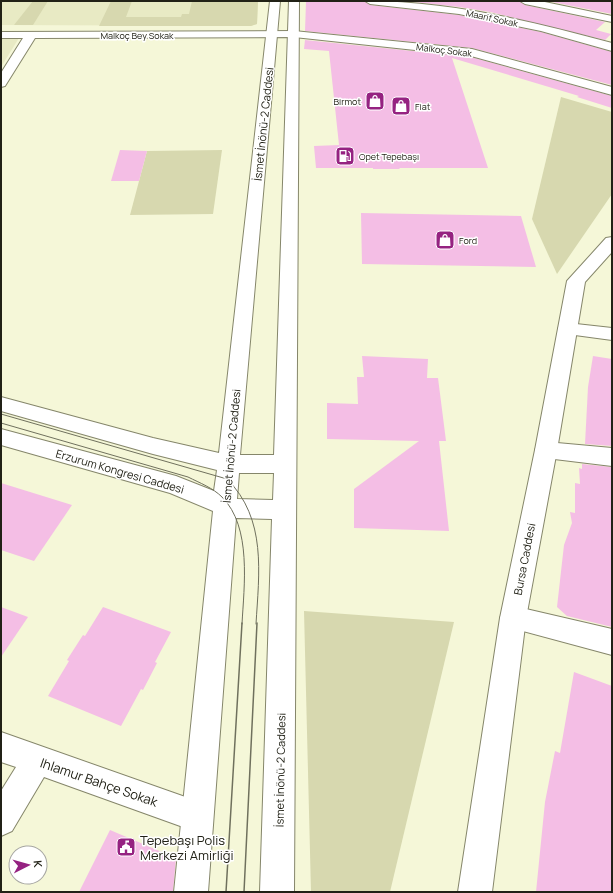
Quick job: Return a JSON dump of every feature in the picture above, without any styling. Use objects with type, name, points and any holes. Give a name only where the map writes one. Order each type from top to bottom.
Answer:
[{"type":"main road","name":"İsmet İnönü-2 Caddesi","points":[[191,892],[228,464],[275,1]]},
{"type":"main road","name":"İsmet İnönü-2 Caddesi","points":[[277,892],[294,1]]},
{"type":"main road","name":"Maarif Sokak","points":[[370,1],[459,11],[543,28],[612,47]]},
{"type":"main road","points":[[459,11],[466,1]]},
{"type":"main road","points":[[525,1],[612,19]]},
{"type":"main road","points":[[572,10],[579,1]]},
{"type":"main road","name":"Malkoç Sokak","points":[[272,34],[294,34],[472,53],[612,91]]},
{"type":"main road","name":"Malkoç Bey Sokak","points":[[1,35],[272,34]]},
{"type":"main road","points":[[1,83],[30,35]]},
{"type":"main road","name":"Bursa Caddesi","points":[[475,892],[513,618],[546,450],[576,281],[612,242]]},
{"type":"main road","points":[[567,329],[612,334]]},
{"type":"main road","points":[[1,404],[154,446],[228,464],[286,464]]},
{"type":"main road","name":"Erzurum Kongresi Caddesi","points":[[1,437],[176,485],[225,507],[285,510]]},
{"type":"main road","points":[[546,450],[612,457]]},
{"type":"main road","points":[[513,618],[612,642]]},
{"type":"main road","name":"Ihlamur Bahçe Sokak","points":[[1,747],[197,816]]},
{"type":"main road","points":[[1,820],[37,760]]},
{"type":"shaded area","points":[[1,1],[258,1],[257,24],[251,26],[1,25]]},
{"type":"shaded area","points":[[33,1],[48,1],[33,25],[14,25]]},
{"type":"shaded area","points":[[111,1],[132,1],[126,17],[181,17],[182,14],[189,14],[192,1],[258,1],[257,24],[251,26],[99,26]]},
{"type":"shaded area","points":[[1,38],[19,38],[1,67]]},
{"type":"shaded area","points":[[561,97],[612,112],[612,194],[557,274],[532,219]]},
{"type":"shaded area","points":[[222,150],[213,214],[130,215],[147,151]]},
{"type":"shaded area","points":[[304,611],[454,622],[390,892],[311,892]]},
{"type":"building","points":[[364,1],[370,5],[459,15],[541,32],[612,52],[612,85],[472,48],[305,31],[306,2]]},
{"type":"building","points":[[404,1],[519,1],[525,5],[605,22],[596,30],[611,34],[605,40],[490,12]]},
{"type":"building","points":[[547,1],[612,1],[612,14]]},
{"type":"building","points":[[305,40],[471,57],[612,96],[612,108],[577,97],[579,96],[452,58],[488,168],[316,168],[314,146],[339,145],[329,51],[304,49]]},
{"type":"building","points":[[120,150],[147,151],[139,181],[111,181]]},
{"type":"building","name":"Ford","points":[[361,213],[521,216],[536,267],[362,264]]},
{"type":"building","points":[[362,356],[428,359],[427,378],[438,378],[446,441],[439,441],[449,531],[354,528],[354,489],[419,441],[327,439],[327,403],[358,404],[357,377],[364,377]]},
{"type":"building","points":[[593,356],[612,359],[612,446],[585,444],[588,387]]},
{"type":"building","points":[[582,464],[612,467],[612,627],[567,616],[557,607],[564,545],[572,523],[570,512],[575,513],[575,483],[580,484],[579,468],[582,469]]},
{"type":"building","points":[[1,483],[72,505],[34,561],[1,550]]},
{"type":"building","points":[[1,607],[28,617],[1,657]]},
{"type":"building","points":[[103,607],[171,632],[155,662],[157,663],[143,690],[141,689],[121,726],[48,696],[69,661],[67,660],[83,635],[85,636]]},
{"type":"building","points":[[574,672],[612,686],[612,892],[536,892],[545,802],[555,751],[560,753]]},
{"type":"building","name":"Tepebaşı Polis Merkezi Amirliği","points":[[110,830],[176,858],[173,892],[79,892]]},
{"type":"tram line","points":[[1,414],[227,479],[240,495],[249,511],[255,529],[259,566],[256,624]]},
{"type":"tram line","points":[[1,423],[188,477],[215,491],[222,497],[232,510],[238,524],[242,540],[244,558],[242,624]]},
{"type":"tram line","points":[[226,892],[242,623]]},
{"type":"tram line","points":[[244,892],[257,623]]},
{"type":"place","name":"Birmot","points":[[375,101]]},
{"type":"place","name":"Fiat","points":[[401,106]]},
{"type":"place","name":"Opet Tepebaşı","points":[[345,156]]},
{"type":"place","name":"Ford","points":[[445,240]]},
{"type":"place","name":"Tepebaşı Polis Merkezi Amirliği","points":[[126,847]]}]
